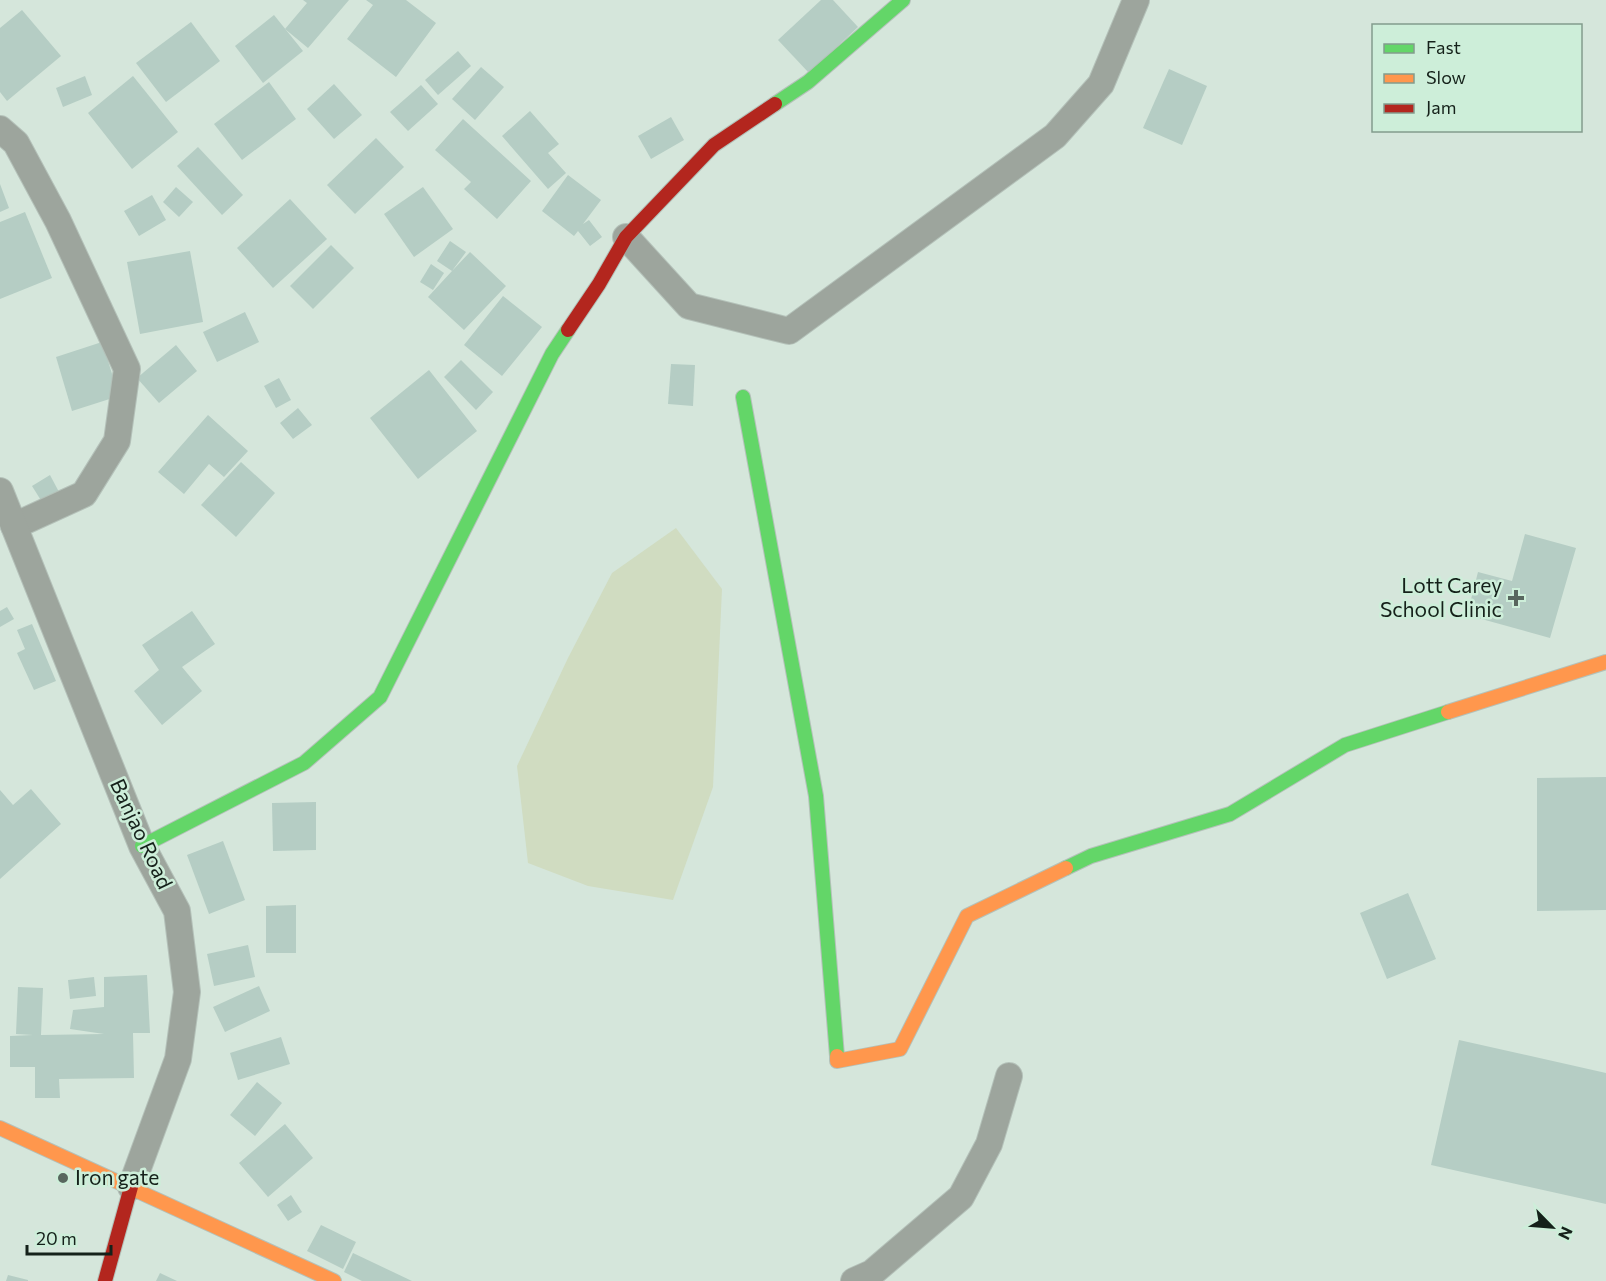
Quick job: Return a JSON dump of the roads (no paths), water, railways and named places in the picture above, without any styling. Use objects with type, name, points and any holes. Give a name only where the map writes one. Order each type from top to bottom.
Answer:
[{"type":"main road","points":[[142,846],[304,762],[380,697],[552,354],[599,284],[626,237],[714,145],[808,82],[903,0]]},
{"type":"main road","points":[[743,397],[816,796],[837,1061],[900,1049],[967,916],[1091,856],[1230,814],[1345,745],[1606,662]]},
{"type":"main road","points":[[0,1128],[334,1281]]},
{"type":"main road","points":[[105,1281],[131,1187]]},
{"type":"street","points":[[626,237],[689,306],[789,331],[1055,136],[1101,84],[1136,0]]},
{"type":"street","points":[[0,129],[16,143],[58,221],[127,369],[117,441],[84,494],[14,526]]},
{"type":"street","name":"Banjao Road","points":[[0,490],[142,846],[177,911],[187,992],[178,1059],[131,1187]]},
{"type":"street","points":[[854,1281],[872,1273],[961,1197],[989,1144],[1009,1076]]},
{"type":"place","name":"Lott Carey School Clinic","points":[[1516,598]]},
{"type":"place","name":"Iron gate","points":[[63,1178]]}]
